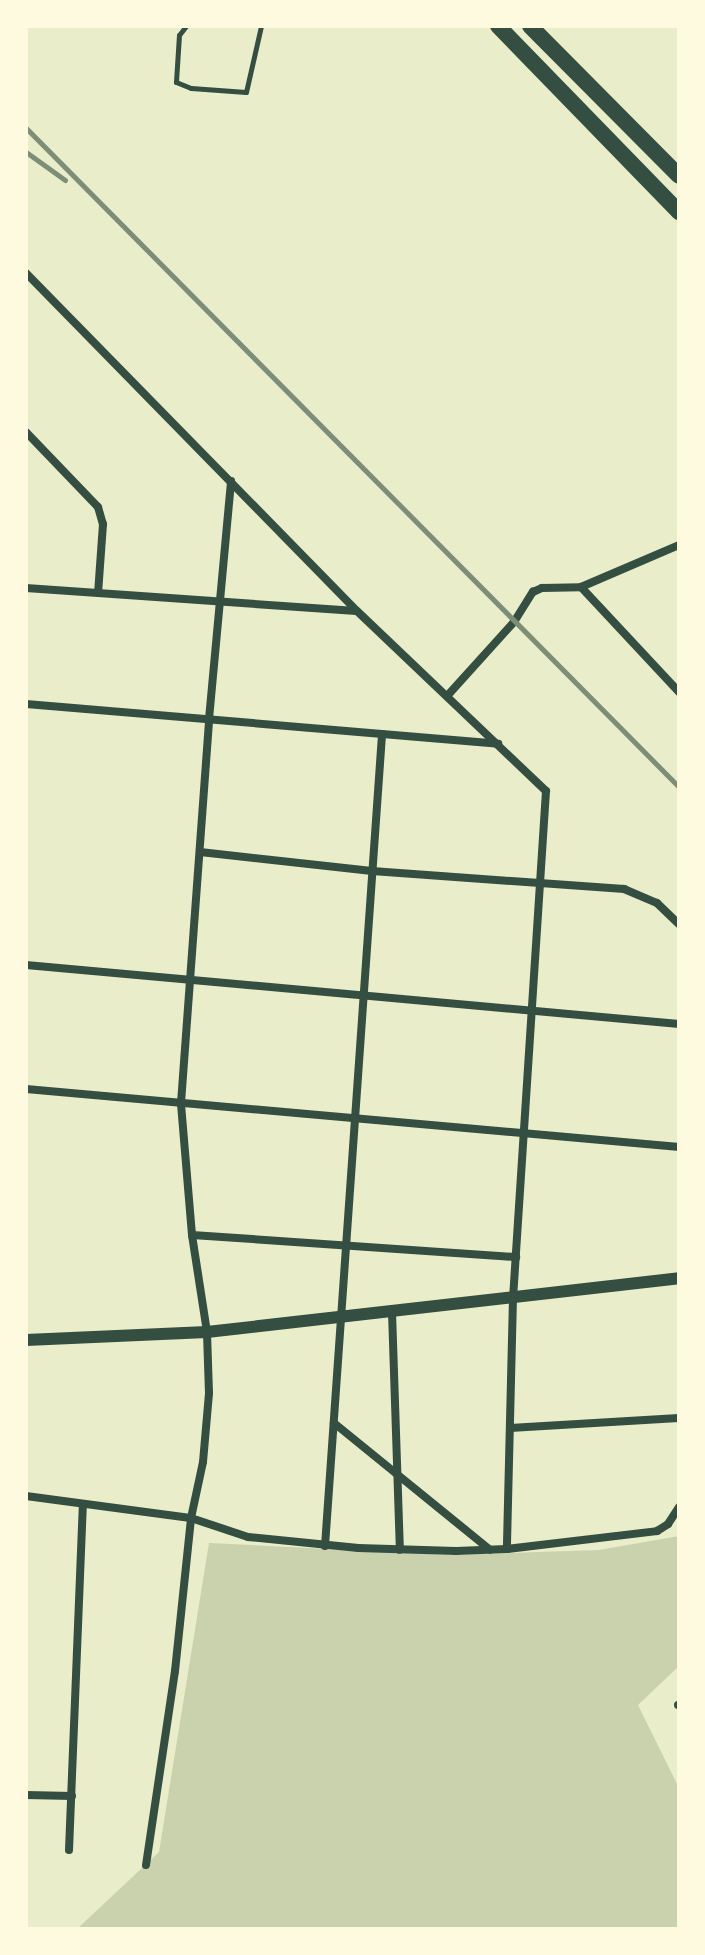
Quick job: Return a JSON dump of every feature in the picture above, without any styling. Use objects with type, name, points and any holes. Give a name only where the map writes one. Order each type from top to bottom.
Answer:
[{"type":"highway","points":[[498,26],[679,212]]},
{"type":"highway","points":[[530,26],[679,176]]},
{"type":"street","points":[[26,273],[357,611],[543,785],[547,797],[513,1298],[507,1549]]},
{"type":"street","points":[[26,432],[92,500],[102,515],[98,593]]},
{"type":"street","points":[[146,1865],[175,1671],[191,1518],[203,1462],[209,1393],[207,1332],[192,1235],[181,1103],[193,980],[209,719],[231,481]]},
{"type":"street","points":[[448,695],[514,622],[533,592],[542,588],[581,587],[679,545]]},
{"type":"street","points":[[581,587],[679,692]]},
{"type":"street","points":[[26,588],[357,611]]},
{"type":"street","points":[[26,704],[499,744]]},
{"type":"street","points":[[325,1546],[382,734]]},
{"type":"street","points":[[200,852],[541,886],[615,888],[657,903],[679,924]]},
{"type":"street","points":[[26,965],[679,1024]]},
{"type":"street","points":[[26,1089],[679,1147]]},
{"type":"street","points":[[192,1235],[516,1257]]},
{"type":"street","points":[[26,1340],[207,1332],[679,1278]]},
{"type":"street","points":[[392,1312],[400,1475],[400,1550]]},
{"type":"street","points":[[510,1428],[679,1418]]},
{"type":"street","points":[[334,1423],[490,1550]]},
{"type":"street","points":[[26,1496],[191,1518],[248,1537],[325,1546],[400,1550],[507,1549],[657,1531],[668,1524],[679,1507]]},
{"type":"street","points":[[69,1850],[83,1504]]},
{"type":"street","points":[[26,1795],[72,1796]]},
{"type":"lane","points":[[186,26],[179,35],[176,82],[191,88],[246,92],[261,26]]},
{"type":"green space","points":[[679,1536],[679,1666],[638,1705],[679,1788],[679,1929],[77,1929],[159,1852],[209,1543],[449,1555],[599,1550]]},
{"type":"railway","points":[[26,128],[679,787]]},
{"type":"railway","points":[[26,152],[65,180]]}]
